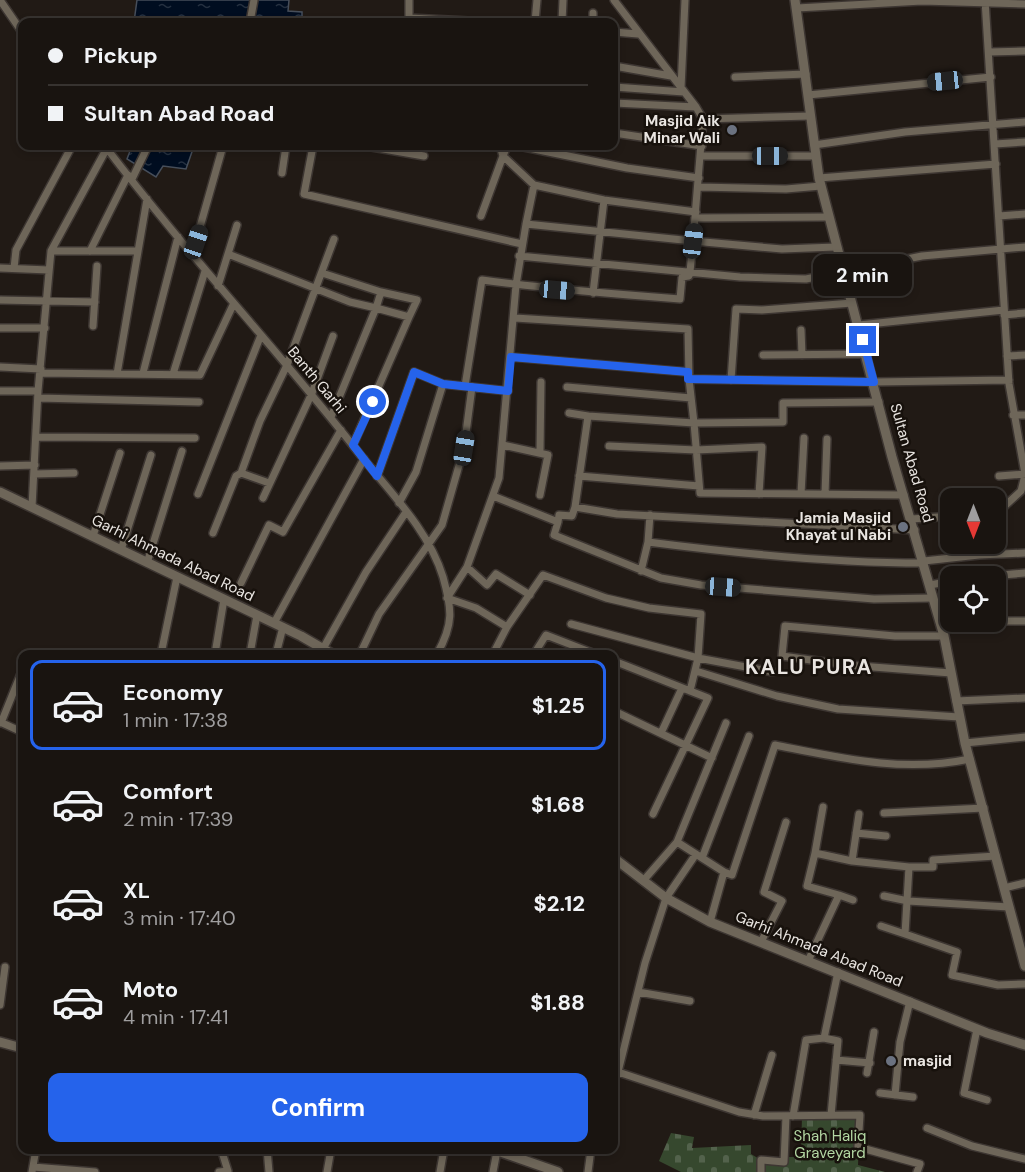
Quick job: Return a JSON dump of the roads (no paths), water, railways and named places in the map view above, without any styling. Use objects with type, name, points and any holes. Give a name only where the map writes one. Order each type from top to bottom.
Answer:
[{"type":"street","points":[[0,0],[18,26]]},
{"type":"street","points":[[251,18],[254,0]]},
{"type":"street","points":[[409,0],[409,18]]},
{"type":"street","points":[[536,18],[537,0]]},
{"type":"street","points":[[562,18],[563,0]]},
{"type":"street","points":[[362,650],[379,614],[427,543],[442,525],[464,448],[468,386],[482,279],[593,293],[680,299],[682,277],[689,276],[702,156],[703,119],[614,0]]},
{"type":"street","points":[[683,90],[685,0]]},
{"type":"street","points":[[796,4],[922,1],[1025,4]]},
{"type":"street","points":[[985,2],[1009,380],[1013,415],[1022,448],[1025,474],[1023,491],[1006,505]]},
{"type":"street","name":"Sultan Abad Road","points":[[796,4],[820,182],[940,622]]},
{"type":"street","points":[[593,13],[593,18]]},
{"type":"street","points":[[618,32],[638,34]]},
{"type":"street","points":[[989,52],[1025,51]]},
{"type":"street","points":[[618,67],[671,76]]},
{"type":"street","points":[[735,77],[806,74]]},
{"type":"street","points":[[808,95],[991,77]]},
{"type":"street","points":[[618,87],[683,90]]},
{"type":"street","points":[[618,103],[696,107]]},
{"type":"street","points":[[703,119],[810,116]]},
{"type":"street","points":[[814,145],[905,132],[1025,122]]},
{"type":"street","points":[[618,134],[702,146]]},
{"type":"street","points":[[995,144],[1025,142]]},
{"type":"street","points":[[14,268],[16,250],[70,150]]},
{"type":"street","points":[[32,507],[38,436],[38,394],[51,251],[104,150]]},
{"type":"street","name":"Banth Garhi","points":[[108,150],[233,305],[312,393],[406,512],[427,543],[442,576],[452,620],[448,635],[439,650]]},
{"type":"street","points":[[90,251],[146,150]]},
{"type":"street","points":[[192,255],[222,150]]},
{"type":"street","points":[[282,173],[285,150]]},
{"type":"street","points":[[312,150],[304,194],[522,244]]},
{"type":"street","points":[[389,150],[424,156]]},
{"type":"street","points":[[501,150],[503,156],[534,185],[604,200],[696,215],[829,217]]},
{"type":"street","points":[[481,216],[505,150]]},
{"type":"street","points":[[539,150],[627,168],[699,178]]},
{"type":"street","points":[[702,156],[816,156]]},
{"type":"street","points":[[699,187],[786,189],[820,182],[996,164]]},
{"type":"street","points":[[507,627],[476,608],[447,598],[467,567],[500,478],[519,256],[534,185]]},
{"type":"street","points":[[117,374],[147,199]]},
{"type":"street","points":[[593,293],[604,200]]},
{"type":"street","points":[[999,216],[1025,214]]},
{"type":"street","points":[[526,224],[782,249],[836,247]]},
{"type":"street","points":[[218,286],[237,225]]},
{"type":"street","points":[[143,373],[178,237]]},
{"type":"street","points":[[213,533],[236,476],[241,473],[260,421],[287,365],[334,239]]},
{"type":"street","points":[[519,256],[690,272],[806,279],[922,256],[1025,247]]},
{"type":"street","points":[[51,251],[138,251]]},
{"type":"street","points":[[228,254],[350,302],[409,317]]},
{"type":"street","points":[[93,326],[97,266]]},
{"type":"street","points":[[0,268],[49,270]]},
{"type":"street","points":[[173,374],[205,271]]},
{"type":"street","points":[[322,273],[381,292],[417,300],[353,445]]},
{"type":"street","points":[[331,417],[381,292]]},
{"type":"street","points":[[0,300],[47,299],[95,302]]},
{"type":"street","points":[[731,380],[736,309],[762,310],[852,303]]},
{"type":"street","points":[[0,367],[41,371],[200,375],[233,305]]},
{"type":"street","points":[[859,325],[1004,312],[1025,314]]},
{"type":"street","points":[[515,318],[688,329],[688,376],[700,493],[904,495]]},
{"type":"street","points":[[0,328],[45,328]]},
{"type":"street","points":[[801,330],[802,355]]},
{"type":"street","points":[[198,494],[261,335]]},
{"type":"street","points":[[262,498],[312,393],[333,336]]},
{"type":"street","points":[[763,356],[867,354]]},
{"type":"street","points":[[1007,356],[1025,355]]},
{"type":"street","points":[[511,357],[731,380],[874,382],[1009,380]]},
{"type":"street","points":[[377,476],[414,372],[443,384],[508,391]]},
{"type":"street","points":[[540,451],[541,382]]},
{"type":"street","points":[[399,503],[416,472],[443,384]]},
{"type":"street","points":[[567,387],[691,398]]},
{"type":"street","points":[[0,391],[199,402]]},
{"type":"street","points":[[569,413],[694,423],[783,422],[783,403],[879,402]]},
{"type":"street","points":[[1013,415],[1025,415]]},
{"type":"street","points":[[588,416],[575,507],[572,516],[559,515],[554,535],[661,578],[701,585],[874,599],[933,598]]},
{"type":"street","points":[[241,583],[269,525],[283,532],[341,430]]},
{"type":"street","points":[[38,436],[195,438]]},
{"type":"street","points":[[801,494],[804,438]]},
{"type":"street","points":[[825,494],[827,439]]},
{"type":"street","points":[[504,446],[540,451],[548,455],[540,495]]},
{"type":"street","points":[[609,446],[696,450],[762,447],[759,494]]},
{"type":"street","points":[[147,562],[182,452]]},
{"type":"street","points":[[93,536],[120,453]]},
{"type":"street","points":[[121,550],[151,454]]},
{"type":"street","points":[[276,650],[278,625],[364,459]]},
{"type":"street","points":[[0,466],[35,465]]},
{"type":"street","points":[[34,474],[74,473]]},
{"type":"street","points":[[241,473],[269,483]]},
{"type":"street","points":[[999,476],[1025,474]]},
{"type":"street","points":[[579,476],[699,486]]},
{"type":"street","name":"Garhi Ahmada Abad Road","points":[[0,492],[278,625],[320,650]]},
{"type":"street","points":[[494,496],[558,522]]},
{"type":"street","points":[[575,507],[650,515],[915,530]]},
{"type":"street","points":[[323,650],[366,572],[406,512]]},
{"type":"street","points":[[641,571],[648,542],[650,515]]},
{"type":"street","points":[[912,519],[940,517]]},
{"type":"street","points":[[648,542],[843,563],[924,562],[994,554]]},
{"type":"street","points":[[1006,554],[1025,553]]},
{"type":"street","points":[[467,567],[488,585],[496,574],[530,595]]},
{"type":"street","points":[[1006,575],[1025,573]]},
{"type":"street","points":[[496,650],[507,627],[543,574],[617,601],[649,608],[700,614],[698,658],[690,691]]},
{"type":"street","points":[[162,650],[177,576]]},
{"type":"street","points":[[930,585],[940,583]]},
{"type":"street","points":[[216,650],[224,599]]},
{"type":"street","points":[[251,650],[257,615]]},
{"type":"street","points":[[1006,621],[1025,621]]},
{"type":"street","points":[[571,624],[698,658],[773,672]]},
{"type":"street","points":[[944,636],[895,636],[785,626],[782,656],[847,665],[951,673]]},
{"type":"street","name":"Sultan Abad Road","points":[[943,632],[965,743],[1009,907],[1021,936],[1025,966]]},
{"type":"street","points":[[537,650],[546,635],[584,650]]},
{"type":"street","points":[[618,663],[708,698],[653,814]]},
{"type":"street","points":[[696,671],[777,696],[837,709],[959,717]]},
{"type":"street","points":[[18,681],[1,723],[18,730]]},
{"type":"street","points":[[661,733],[682,688]]},
{"type":"street","points":[[956,701],[1025,698]]},
{"type":"street","points":[[618,713],[712,758]]},
{"type":"street","points":[[643,881],[677,842],[726,723]]},
{"type":"street","points":[[618,1067],[666,898],[699,856],[749,736]]},
{"type":"street","points":[[965,743],[1025,737]]},
{"type":"street","points":[[677,842],[732,875],[774,745],[879,765],[942,765],[970,759]]},
{"type":"street","points":[[823,807],[807,886],[853,900]]},
{"type":"street","points":[[884,813],[984,808]]},
{"type":"street","points":[[852,861],[858,814]]},
{"type":"street","points":[[761,942],[782,901],[764,892],[786,822]]},
{"type":"street","points":[[856,833],[886,836]]},
{"type":"street","points":[[815,853],[852,861],[909,867],[933,867],[933,860],[996,856]]},
{"type":"street","name":"Garhi Ahmada Abad Road","points":[[618,861],[666,898],[710,922],[977,1029],[1025,1045]]},
{"type":"street","points":[[905,934],[909,867]]},
{"type":"street","points":[[710,922],[724,872]]},
{"type":"street","points":[[1004,888],[1025,883]]},
{"type":"street","points":[[808,961],[839,895]]},
{"type":"street","points":[[884,896],[908,901],[1009,907]]},
{"type":"street","points":[[881,926],[957,952],[952,975],[998,985],[1025,984]]},
{"type":"street","points":[[0,1005],[5,967]]},
{"type":"street","points":[[824,1038],[838,972]]},
{"type":"street","points":[[638,992],[690,1001]]},
{"type":"street","points":[[895,1095],[900,1042],[910,1001]]},
{"type":"street","points":[[977,1029],[964,1093],[987,1100]]},
{"type":"street","points":[[867,1073],[874,1032]]},
{"type":"street","points":[[761,1172],[761,1160],[784,1162],[783,1144],[806,1040],[824,1038],[838,1041],[831,1115]]},
{"type":"street","points":[[0,1042],[18,1047]]},
{"type":"street","points":[[754,1114],[772,1055]]},
{"type":"street","points":[[836,1060],[870,1063]]},
{"type":"street","points":[[618,1075],[754,1114],[790,1116],[860,1114],[858,1147],[920,1164],[917,1172]]},
{"type":"street","points":[[880,1093],[914,1097]]},
{"type":"street","points":[[927,1128],[972,1146],[1025,1159]]},
{"type":"street","points":[[35,1154],[32,1169],[95,1172]]},
{"type":"street","points":[[219,1172],[228,1171],[223,1154]]},
{"type":"street","points":[[267,1154],[269,1172]]},
{"type":"street","points":[[327,1172],[330,1154]]},
{"type":"street","points":[[440,1172],[443,1154]]},
{"type":"street","points":[[493,1172],[495,1154]]},
{"type":"street","points":[[504,1154],[537,1168],[558,1172]]},
{"type":"street","points":[[588,1172],[590,1154]]},
{"type":"water","points":[[137,0],[289,0],[288,11],[302,12],[302,18],[135,18]]},
{"type":"water","points":[[130,150],[193,150],[186,169],[163,166],[156,177],[127,159]]},
{"type":"place","name":"Masjid Aik Minar Wali","points":[[732,130]]},
{"type":"place","name":"Jamia Masjid Khayat ul Nabi","points":[[903,527]]},
{"type":"place","name":"masjid","points":[[891,1061]]},
{"type":"district","name":"KALU PURA","points":[[809,667]]},
{"type":"park label","name":"Shah Haliq Graveyard","points":[[830,1144]]}]
